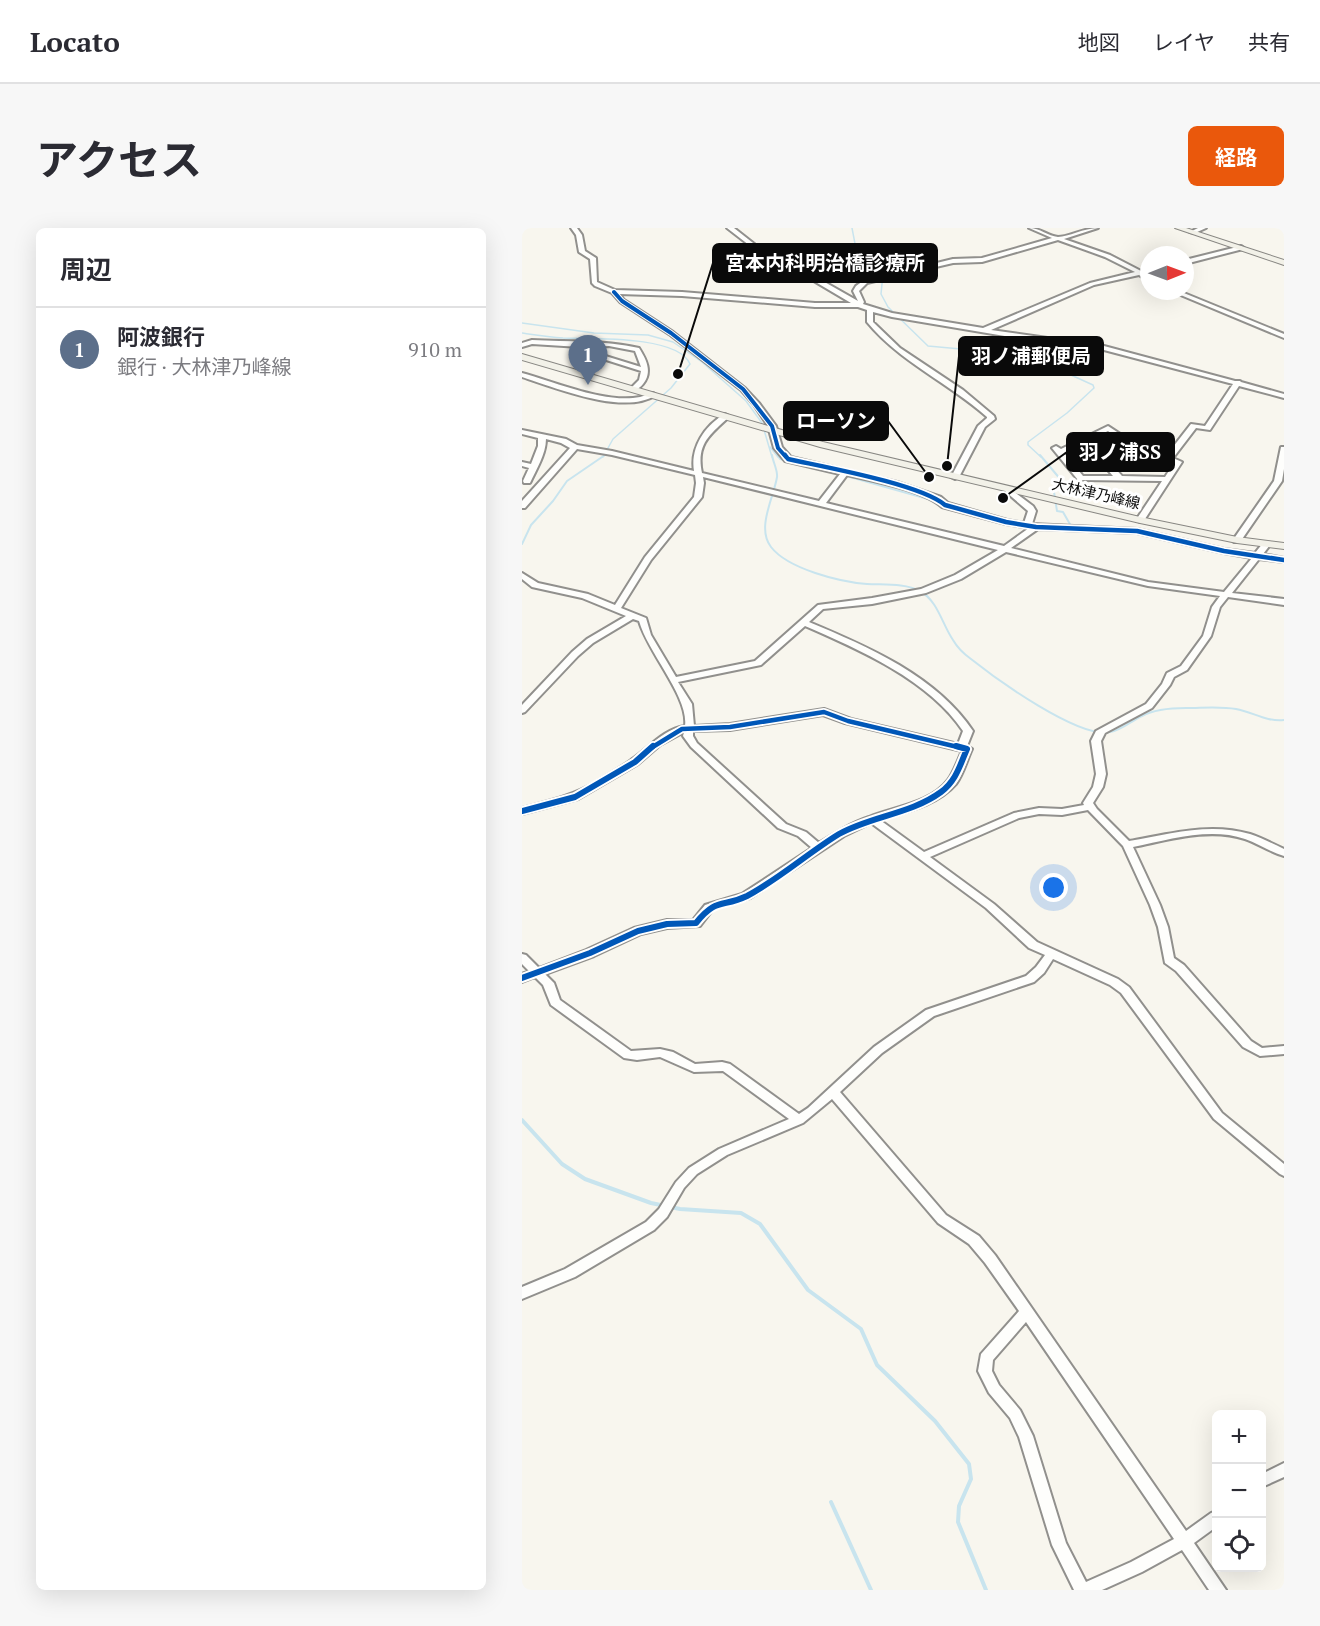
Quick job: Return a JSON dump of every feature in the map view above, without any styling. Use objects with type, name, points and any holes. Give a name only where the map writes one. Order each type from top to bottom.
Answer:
[{"type":"main road","points":[[1179,228],[1284,263]]},
{"type":"main road","name":"大林津乃峰線","points":[[522,357],[770,429],[956,477],[1237,540],[1262,551],[1284,548]]},
{"type":"street","points":[[574,228],[579,235],[582,252],[593,258],[594,282],[614,292],[682,294],[815,305],[859,305]]},
{"type":"street","points":[[730,228],[760,251],[782,260],[859,305],[870,309],[985,330],[1104,348],[1284,396]]},
{"type":"street","points":[[1032,228],[1140,273]]},
{"type":"street","points":[[859,305],[861,302],[856,291],[865,282],[952,261],[982,260],[1095,228]]},
{"type":"street","points":[[1193,232],[1203,228]]},
{"type":"street","points":[[1194,260],[1241,248]]},
{"type":"street","points":[[985,330],[1084,287],[1140,273]]},
{"type":"street","points":[[614,292],[622,301],[671,333],[743,389],[757,404],[778,448],[788,459],[843,474],[894,484],[996,520],[1031,526],[1150,533],[1262,551],[1284,560]]},
{"type":"street","points":[[1194,299],[1284,336]]},
{"type":"street","points":[[870,309],[870,322],[903,354],[971,399],[990,416],[991,419],[979,431],[956,477]]},
{"type":"street","points":[[522,345],[532,342],[609,344],[637,349],[646,364],[643,381],[633,389]]},
{"type":"street","points":[[584,345],[583,351],[645,370]]},
{"type":"street","points":[[522,375],[595,397],[640,400],[656,396]]},
{"type":"street","points":[[1168,459],[1194,426],[1207,428],[1238,382]]},
{"type":"street","points":[[617,608],[648,559],[695,502],[700,491],[697,450],[701,441],[725,416]]},
{"type":"street","points":[[1140,520],[1167,479],[1178,462],[1143,453],[1108,428],[1058,451],[1081,478],[1167,479]]},
{"type":"street","points":[[522,432],[575,447],[697,474],[1148,584],[1284,602]]},
{"type":"street","points":[[527,482],[542,446],[542,436]]},
{"type":"street","points":[[1085,440],[1120,478]]},
{"type":"street","points":[[522,506],[551,471],[572,453],[575,447]]},
{"type":"street","points":[[1237,540],[1278,481],[1284,449]]},
{"type":"street","points":[[522,464],[534,467]]},
{"type":"street","points":[[820,504],[843,474]]},
{"type":"street","points":[[673,680],[758,663],[821,607],[919,592],[958,577],[1005,549],[1031,526],[1032,512],[1009,490]]},
{"type":"street","points":[[1116,530],[1123,516]]},
{"type":"street","points":[[1262,551],[1216,607],[1207,636],[1184,668],[1170,675],[1166,686],[1149,706],[1100,733],[1096,741],[1101,774],[1098,787],[1088,803],[1089,807],[1127,845],[1155,905],[1163,927],[1169,960],[1180,968],[1247,1044],[1260,1052],[1284,1050]]},
{"type":"street","points":[[522,575],[535,585],[585,596],[643,620],[647,635],[687,704],[688,736],[694,745],[782,826],[802,834],[818,847]]},
{"type":"street","points":[[522,710],[574,654],[590,641],[633,615]]},
{"type":"street","points":[[805,623],[853,643],[948,702],[962,718],[968,731],[962,747]]},
{"type":"street","points":[[522,811],[582,793],[635,762],[657,743],[677,732],[689,729],[730,727],[824,712],[848,721],[967,749],[953,781],[940,792],[915,806],[872,819],[818,847],[746,896],[709,907],[696,923],[667,924],[638,932],[590,953],[522,978]]},
{"type":"street","points":[[924,856],[1017,815],[1040,811],[1069,812],[1089,807]]},
{"type":"street","points":[[872,819],[990,906],[1033,945],[1114,982],[1125,990],[1218,1116],[1284,1171]]},
{"type":"street","points":[[1127,845],[1192,831],[1218,831],[1243,836],[1284,854]]},
{"type":"street","points":[[522,1293],[570,1273],[650,1226],[693,1171],[723,1152],[799,1120],[878,1050],[930,1014],[1030,979],[1040,970],[1051,954]]},
{"type":"street","points":[[522,958],[548,983],[555,1002],[628,1055],[639,1058],[657,1053],[668,1054],[693,1068],[702,1069],[717,1065],[726,1067],[799,1120]]},
{"type":"street","points":[[833,1092],[942,1219],[974,1240],[1218,1590]]},
{"type":"street","points":[[1026,1312],[986,1358],[985,1371],[994,1389],[1015,1413],[1026,1436],[1059,1545],[1083,1590],[1132,1570],[1186,1542],[1212,1521]]},
{"type":"street","points":[[1266,1479],[1284,1470]]},
{"type":"waterway","points":[[852,228],[857,254],[883,274],[881,294],[888,307],[928,346],[1027,355],[1093,385],[1094,388],[1067,413],[1028,442],[1028,445],[1041,457]]},
{"type":"waterway","points":[[522,323],[594,333],[648,335],[673,342],[702,362],[746,401],[762,423],[772,457]]},
{"type":"waterway","points":[[522,333],[563,338],[632,340],[652,343],[682,355],[690,364],[671,388],[613,439],[604,456]]},
{"type":"waterway","points":[[770,447],[778,457]]},
{"type":"waterway","points":[[772,455],[777,477],[767,512],[765,531],[771,547],[779,555],[802,568],[829,577],[856,583],[901,586],[920,591],[931,601],[949,634],[963,653],[1018,693],[1059,717],[1096,732],[1110,732],[1147,714],[1175,708],[1230,708],[1271,720],[1284,720]]},
{"type":"waterway","points":[[777,455],[780,459],[817,468]]},
{"type":"waterway","points":[[1040,455],[1061,480],[1054,492],[1057,511],[1063,512],[1071,526]]},
{"type":"waterway","points":[[522,544],[531,525],[553,501],[567,481],[604,456]]},
{"type":"waterway","points":[[843,475],[935,501]]},
{"type":"waterway","points":[[947,503],[981,513]]},
{"type":"waterway","points":[[1020,522],[1043,525]]},
{"type":"waterway","points":[[1080,526],[1127,529]]},
{"type":"waterway","points":[[1136,529],[1232,550]]},
{"type":"waterway","points":[[522,1120],[562,1164],[585,1179],[651,1203],[680,1209],[741,1213],[760,1224],[808,1290],[861,1329],[877,1365],[935,1421],[969,1464],[971,1479],[959,1506],[958,1522],[986,1590]]},
{"type":"waterway","points":[[831,1502],[871,1590]]},
{"type":"cycle path","points":[[614,292],[622,301],[671,333],[743,389],[772,426],[778,448],[788,459],[894,484],[938,499],[945,505],[1006,522],[1036,527],[1137,531],[1224,551],[1284,560]]},
{"type":"cycle path","points":[[522,811],[575,797],[635,762],[657,743],[682,729],[730,727],[824,712],[848,721],[967,749],[953,781],[941,792],[915,806],[872,819],[840,834],[746,896],[709,907],[696,923],[667,924],[638,931],[590,953],[522,978]]},
{"type":"place","name":"宮本内科明治橋診療所","points":[[678,374]]},
{"type":"place","name":"阿波銀行","points":[[588,385]]},
{"type":"place","name":"羽ノ浦郵便局","points":[[947,466]]},
{"type":"place","name":"ローソン","points":[[929,477]]},
{"type":"place","name":"羽ノ浦SS","points":[[1003,498]]}]
